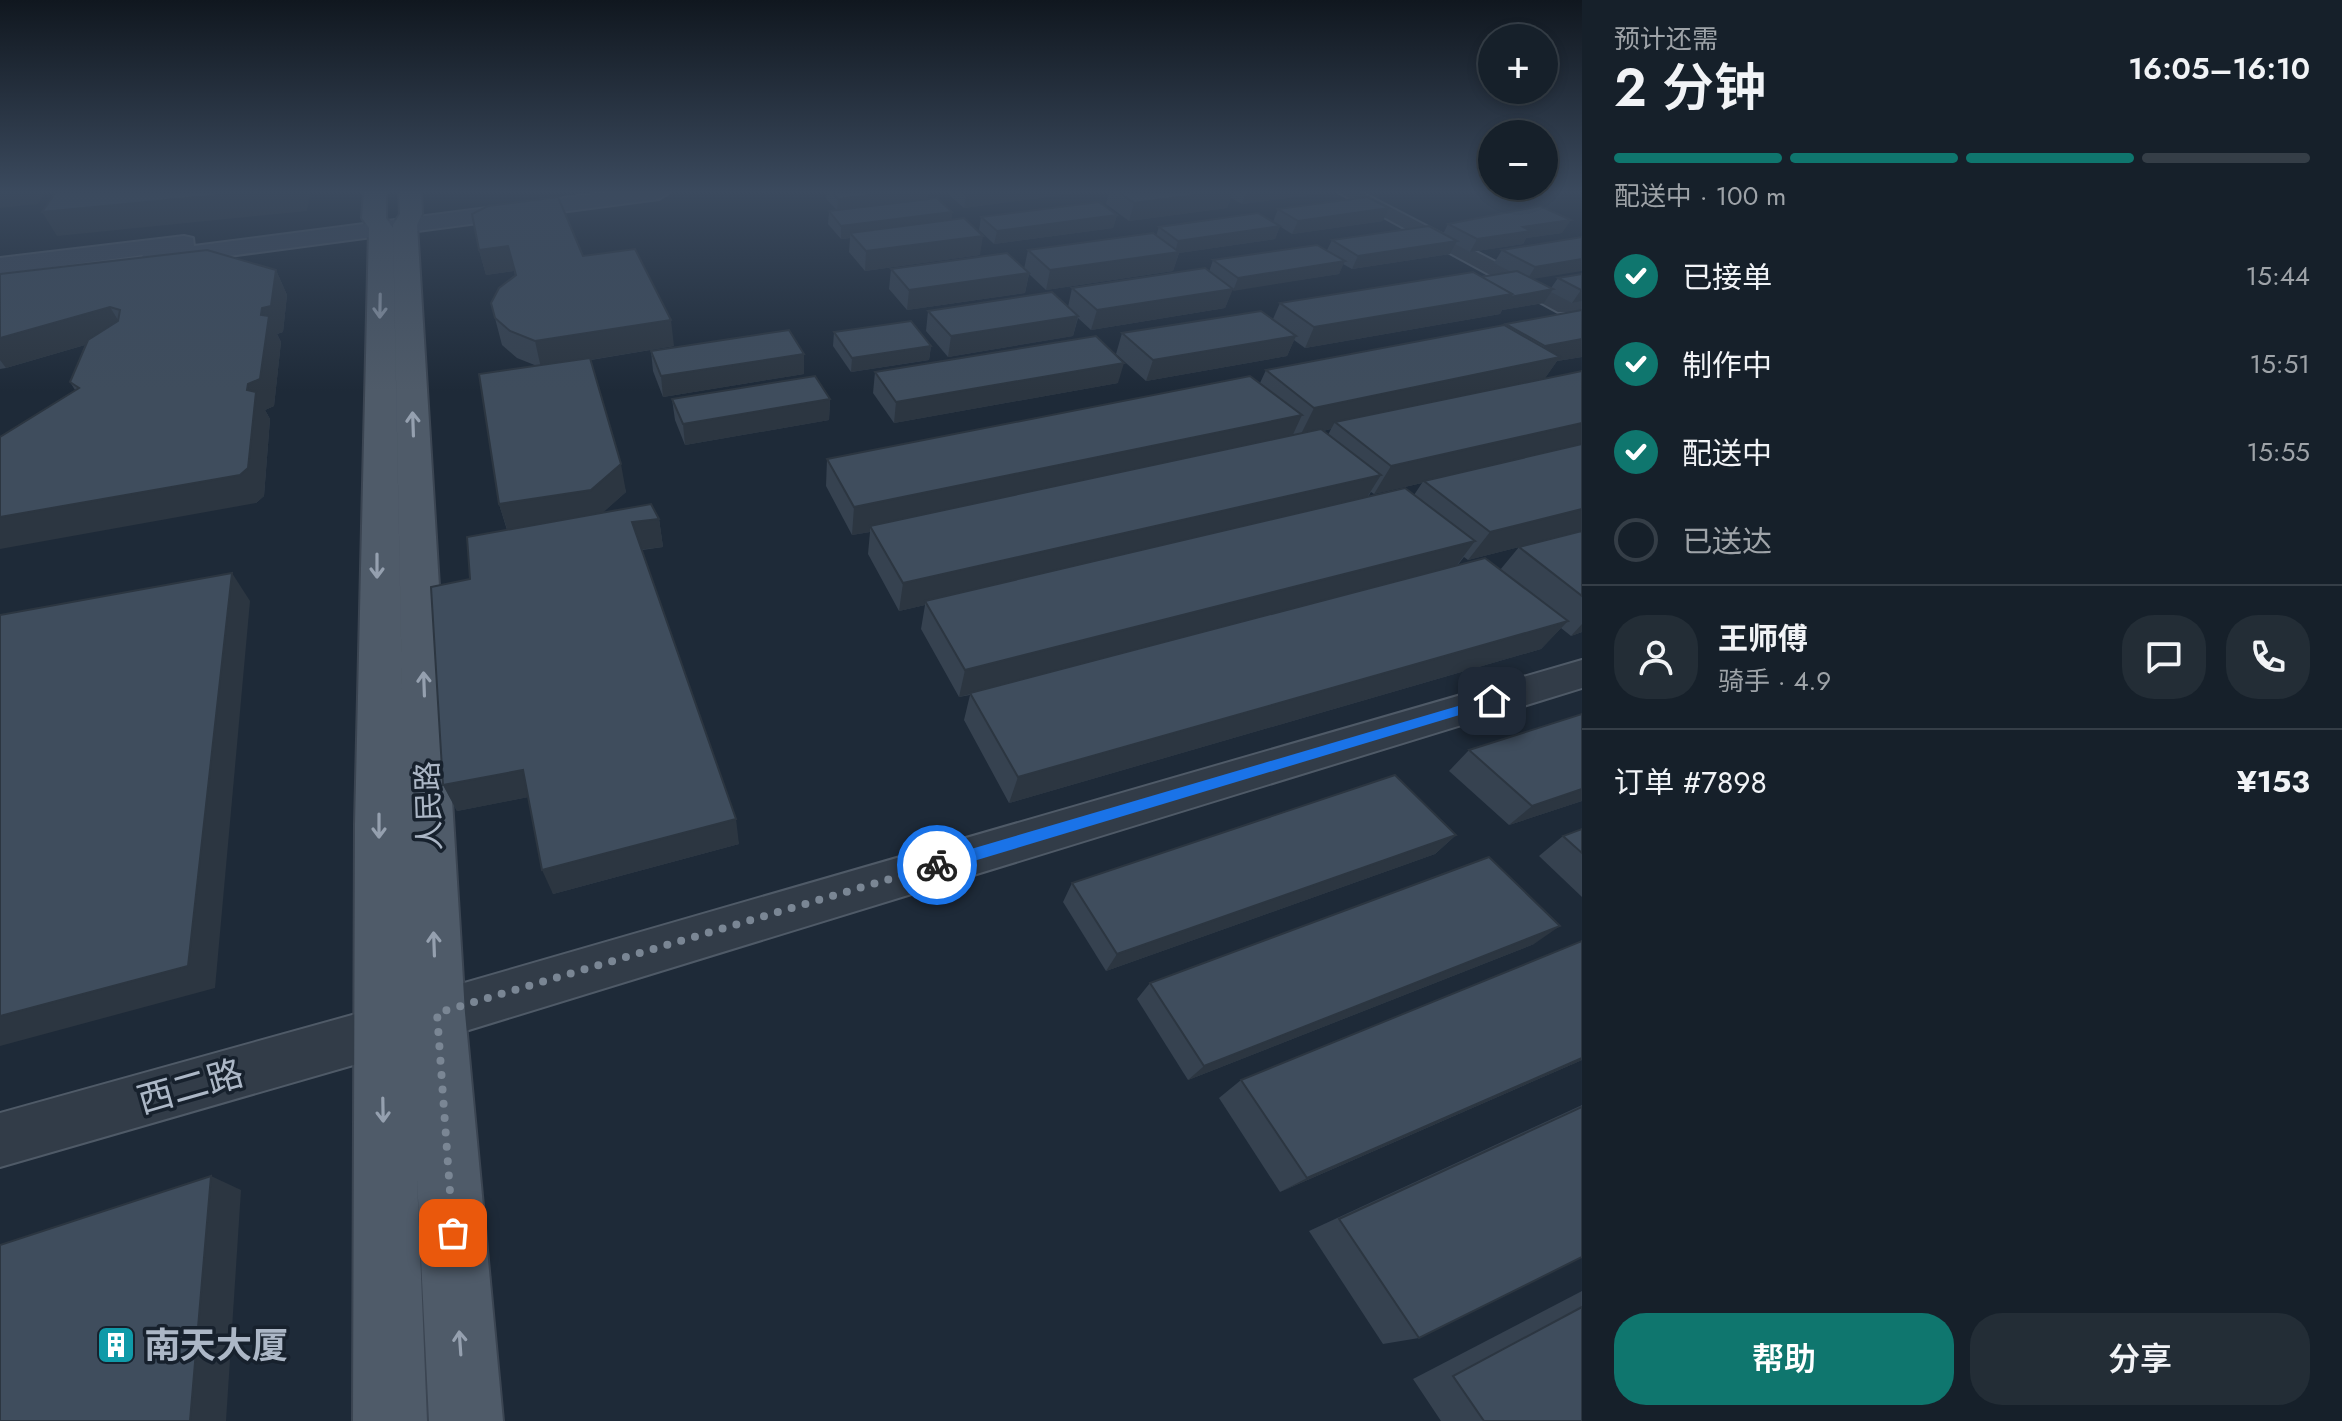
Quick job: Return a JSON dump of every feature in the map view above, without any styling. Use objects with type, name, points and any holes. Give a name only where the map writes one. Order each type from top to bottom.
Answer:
[{"type":"main road","points":[[0,266],[56,258]]},
{"type":"main road","points":[[0,279],[121,258]]},
{"type":"main road","name":"人民路","points":[[390,1421],[409,1023],[394,258]]},
{"type":"main road","name":"人民路","points":[[409,1023],[466,1421]]},
{"type":"street","points":[[1473,258],[1566,307],[1582,305]]},
{"type":"street","name":"西二路","points":[[0,1140],[409,1023],[1582,674]]},
{"type":"building","points":[[135,258],[236,258],[276,270],[271,306],[262,308],[261,315],[269,316],[260,379],[248,384],[247,390],[256,392],[248,468],[240,475],[0,517],[0,437],[79,388],[70,382],[88,340],[118,321],[120,310],[110,307],[0,338],[0,274]]},
{"type":"building","points":[[511,258],[640,258],[671,320],[535,341],[510,331],[495,318],[491,303],[499,288],[516,275]]},
{"type":"building","points":[[968,258],[1013,258],[1029,273],[909,290],[891,269]]},
{"type":"building","points":[[1037,258],[1134,258],[1050,270]]},
{"type":"building","points":[[1340,258],[1345,261],[1238,278],[1213,260]]},
{"type":"building","points":[[1518,258],[1582,258],[1582,259],[1535,267]]},
{"type":"building","points":[[1205,268],[1233,289],[1097,310],[1072,288]]},
{"type":"building","points":[[1517,271],[1553,289],[1510,297],[1512,294],[1481,277]]},
{"type":"building","points":[[1473,272],[1512,294],[1314,327],[1280,303]]},
{"type":"building","points":[[1582,274],[1581,290],[1558,278]]},
{"type":"building","points":[[1052,292],[1078,316],[951,336],[928,311]]},
{"type":"building","points":[[1582,310],[1582,339],[1545,346],[1506,324]]},
{"type":"building","points":[[1261,311],[1296,336],[1153,360],[1122,333]]},
{"type":"building","points":[[911,321],[931,346],[852,358],[834,332]]},
{"type":"building","points":[[1504,325],[1560,357],[1314,408],[1266,370]]},
{"type":"building","points":[[789,330],[804,354],[661,376],[651,351]]},
{"type":"building","points":[[1096,336],[1124,363],[896,402],[875,372]]},
{"type":"building","points":[[590,358],[621,464],[591,490],[499,504],[479,374]]},
{"type":"building","points":[[1582,371],[1582,423],[1391,466],[1335,422]]},
{"type":"building","points":[[815,376],[830,399],[683,424],[672,399]]},
{"type":"building","points":[[1250,376],[1302,415],[854,507],[827,459]]},
{"type":"building","points":[[1321,429],[1381,475],[903,583],[870,526]]},
{"type":"building","points":[[1582,444],[1582,509],[1490,532],[1424,481]]},
{"type":"building","points":[[1405,488],[1475,541],[965,670],[925,601]]},
{"type":"building","points":[[651,504],[659,519],[632,522],[736,819],[542,870],[523,770],[443,785],[431,587],[470,579],[467,537]]},
{"type":"building","points":[[1582,531],[1582,596],[1519,547]]},
{"type":"building","points":[[1485,558],[1568,621],[1018,777],[970,693]]},
{"type":"building","points":[[232,573],[188,966],[0,1016],[0,615]]},
{"type":"building","points":[[1582,714],[1582,789],[1532,806],[1469,750]]},
{"type":"building","points":[[1395,775],[1456,835],[1117,954],[1072,883]]},
{"type":"building","points":[[1582,829],[1582,853],[1563,836]]},
{"type":"building","points":[[1489,857],[1560,926],[1204,1066],[1150,983]]},
{"type":"building","points":[[1582,941],[1582,1058],[1307,1178],[1241,1080]]},
{"type":"building","points":[[1582,1107],[1582,1257],[1419,1338],[1339,1219]]},
{"type":"building","name":"南天大厦","points":[[211,1176],[190,1421],[0,1421],[0,1245]]},
{"type":"building","points":[[1582,1307],[1582,1421],[1484,1421],[1453,1376]]},
{"type":"way so far","points":[[453,1233],[437,1013],[937,865]]},
{"type":"place","name":"南天大厦","points":[[116,1345]]},
{"type":"route","points":[[937,865],[1492,701]]}]
